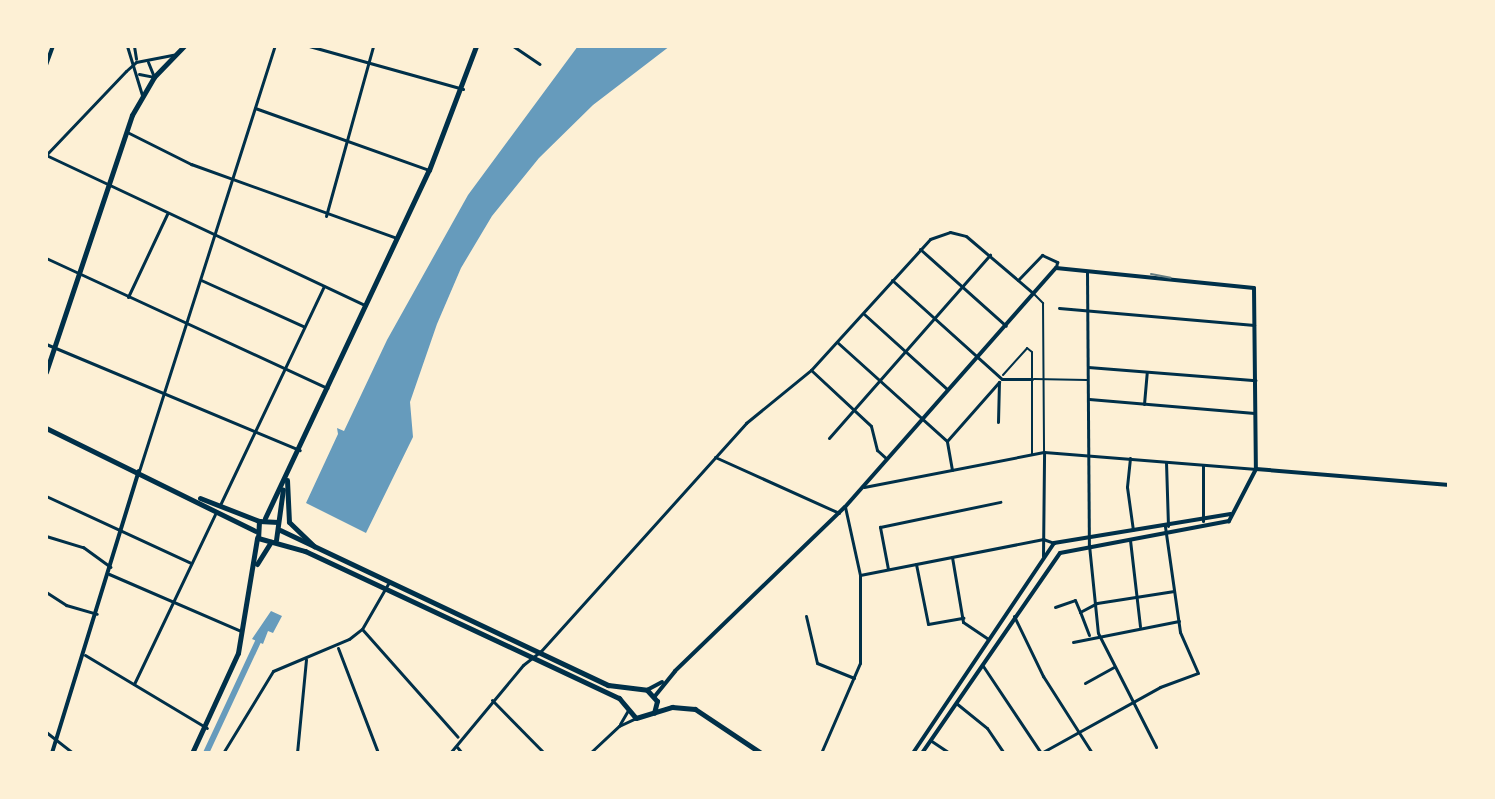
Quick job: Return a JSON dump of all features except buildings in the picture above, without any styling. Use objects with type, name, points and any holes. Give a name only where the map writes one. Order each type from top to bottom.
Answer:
[{"type":"main road","points":[[46,372],[142,95],[154,77],[184,46]]},
{"type":"main road","points":[[192,753],[207,728],[243,632],[257,564],[256,534],[262,519],[300,450],[429,170],[463,89],[476,46]]},
{"type":"main road","points":[[46,428],[218,508],[278,522]]},
{"type":"main road","points":[[288,475],[289,522],[329,555]]},
{"type":"main road","points":[[257,564],[280,530],[278,522],[284,483]]},
{"type":"main road","points":[[218,508],[256,534],[534,658],[627,708],[636,718],[672,707]]},
{"type":"main road","points":[[280,530],[608,685],[633,691],[647,690],[672,707],[703,713],[761,753]]},
{"type":"main road","points":[[627,708],[633,691]]},
{"type":"main road","points":[[654,713],[656,699]]},
{"type":"street","points":[[46,65],[53,46]]},
{"type":"street","points":[[127,46],[136,62]]},
{"type":"street","points":[[134,46],[142,95]]},
{"type":"street","points":[[52,753],[60,741],[139,471],[275,46]]},
{"type":"street","points":[[309,46],[463,89]]},
{"type":"street","points":[[326,216],[373,46]]},
{"type":"street","points":[[513,46],[540,64]]},
{"type":"street","points":[[173,55],[136,62],[46,155],[366,305]]},
{"type":"street","points":[[147,60],[154,77]]},
{"type":"street","points":[[139,74],[154,77]]},
{"type":"street","points":[[255,108],[429,170]]},
{"type":"street","points":[[127,132],[326,216],[397,238]]},
{"type":"street","points":[[128,297],[167,214]]},
{"type":"street","points":[[450,753],[492,700],[541,651],[746,423],[811,370],[920,249],[950,232],[973,240],[1043,303],[1043,556]]},
{"type":"street","points":[[920,249],[1006,326]]},
{"type":"street","points":[[829,438],[991,255]]},
{"type":"street","points":[[647,690],[664,681],[845,507],[1034,294],[1056,268],[1057,262],[1042,255],[1018,280]]},
{"type":"street","points":[[46,258],[327,388]]},
{"type":"street","points":[[922,753],[1060,553],[1089,545],[1225,524],[1256,469],[1254,288],[1056,268]]},
{"type":"street","points":[[1087,271],[1089,545],[1098,633],[1156,747]]},
{"type":"street","points":[[201,280],[305,327]]},
{"type":"street","points":[[892,280],[1001,379],[1088,380]]},
{"type":"street","points":[[134,684],[324,286]]},
{"type":"street","points":[[1059,308],[1255,325]]},
{"type":"street","points":[[864,313],[947,389]]},
{"type":"street","points":[[837,342],[947,441],[952,470]]},
{"type":"street","points":[[46,344],[300,450]]},
{"type":"street","points":[[947,441],[1027,348],[1032,352],[1032,455]]},
{"type":"street","points":[[1088,367],[1255,380]]},
{"type":"street","points":[[811,370],[871,426],[877,450],[886,458]]},
{"type":"street","points":[[1144,404],[1147,371]]},
{"type":"street","points":[[998,422],[1001,379]]},
{"type":"street","points":[[1089,399],[1254,413]]},
{"type":"street","points":[[861,488],[1044,452],[1449,485]]},
{"type":"street","points":[[715,457],[839,513]]},
{"type":"street","points":[[1130,458],[1127,487],[1133,530]]},
{"type":"street","points":[[982,665],[1041,753],[1160,687],[1198,673],[1179,621],[1174,591],[1166,534],[1166,462]]},
{"type":"street","points":[[1203,465],[1203,521]]},
{"type":"street","points":[[46,496],[191,563]]},
{"type":"street","points":[[888,570],[880,527],[1000,502]]},
{"type":"street","points":[[821,753],[860,663],[860,575],[845,507]]},
{"type":"street","points":[[860,575],[1043,539],[1054,543],[1203,521],[1232,513]]},
{"type":"street","points":[[46,536],[83,547],[111,567]]},
{"type":"street","points":[[1130,540],[1140,626]]},
{"type":"street","points":[[913,753],[1054,543]]},
{"type":"street","points":[[952,557],[963,618],[988,639]]},
{"type":"street","points":[[916,564],[928,624],[963,618]]},
{"type":"street","points":[[109,574],[243,632]]},
{"type":"street","points":[[223,753],[273,671],[337,647],[362,629],[389,582]]},
{"type":"street","points":[[1080,612],[1097,603],[1174,591]]},
{"type":"street","points":[[46,592],[66,605],[97,614]]},
{"type":"street","points":[[1055,607],[1075,600],[1089,635]]},
{"type":"street","points":[[806,616],[817,663],[854,678]]},
{"type":"street","points":[[1014,616],[1092,753]]},
{"type":"street","points":[[1073,642],[1098,633],[1179,621]]},
{"type":"street","points":[[362,629],[459,738]]},
{"type":"street","points":[[337,647],[378,753]]},
{"type":"street","points":[[85,655],[207,728]]},
{"type":"street","points":[[297,753],[306,659]]},
{"type":"street","points":[[1085,683],[1114,667]]},
{"type":"street","points":[[656,699],[664,681]]},
{"type":"street","points":[[492,700],[544,753]]},
{"type":"street","points":[[956,703],[987,728],[1001,752]]},
{"type":"street","points":[[619,726],[627,708]]},
{"type":"street","points":[[590,753],[619,726],[636,718]]},
{"type":"street","points":[[46,732],[73,753]]},
{"type":"street","points":[[930,740],[949,753]]},
{"type":"street","points":[[457,747],[462,753]]},
{"type":"water","points":[[578,46],[670,46],[593,105],[539,158],[492,216],[461,268],[437,324],[410,402],[413,437],[366,533],[306,503],[338,434],[337,428],[344,431],[387,340],[468,195]]},
{"type":"water","points":[[271,611],[282,616],[273,633],[268,631],[263,644],[252,639]]},
{"type":"waterway","points":[[206,753],[260,637]]},
{"type":"railway","points":[[1151,274],[1171,278]]}]
